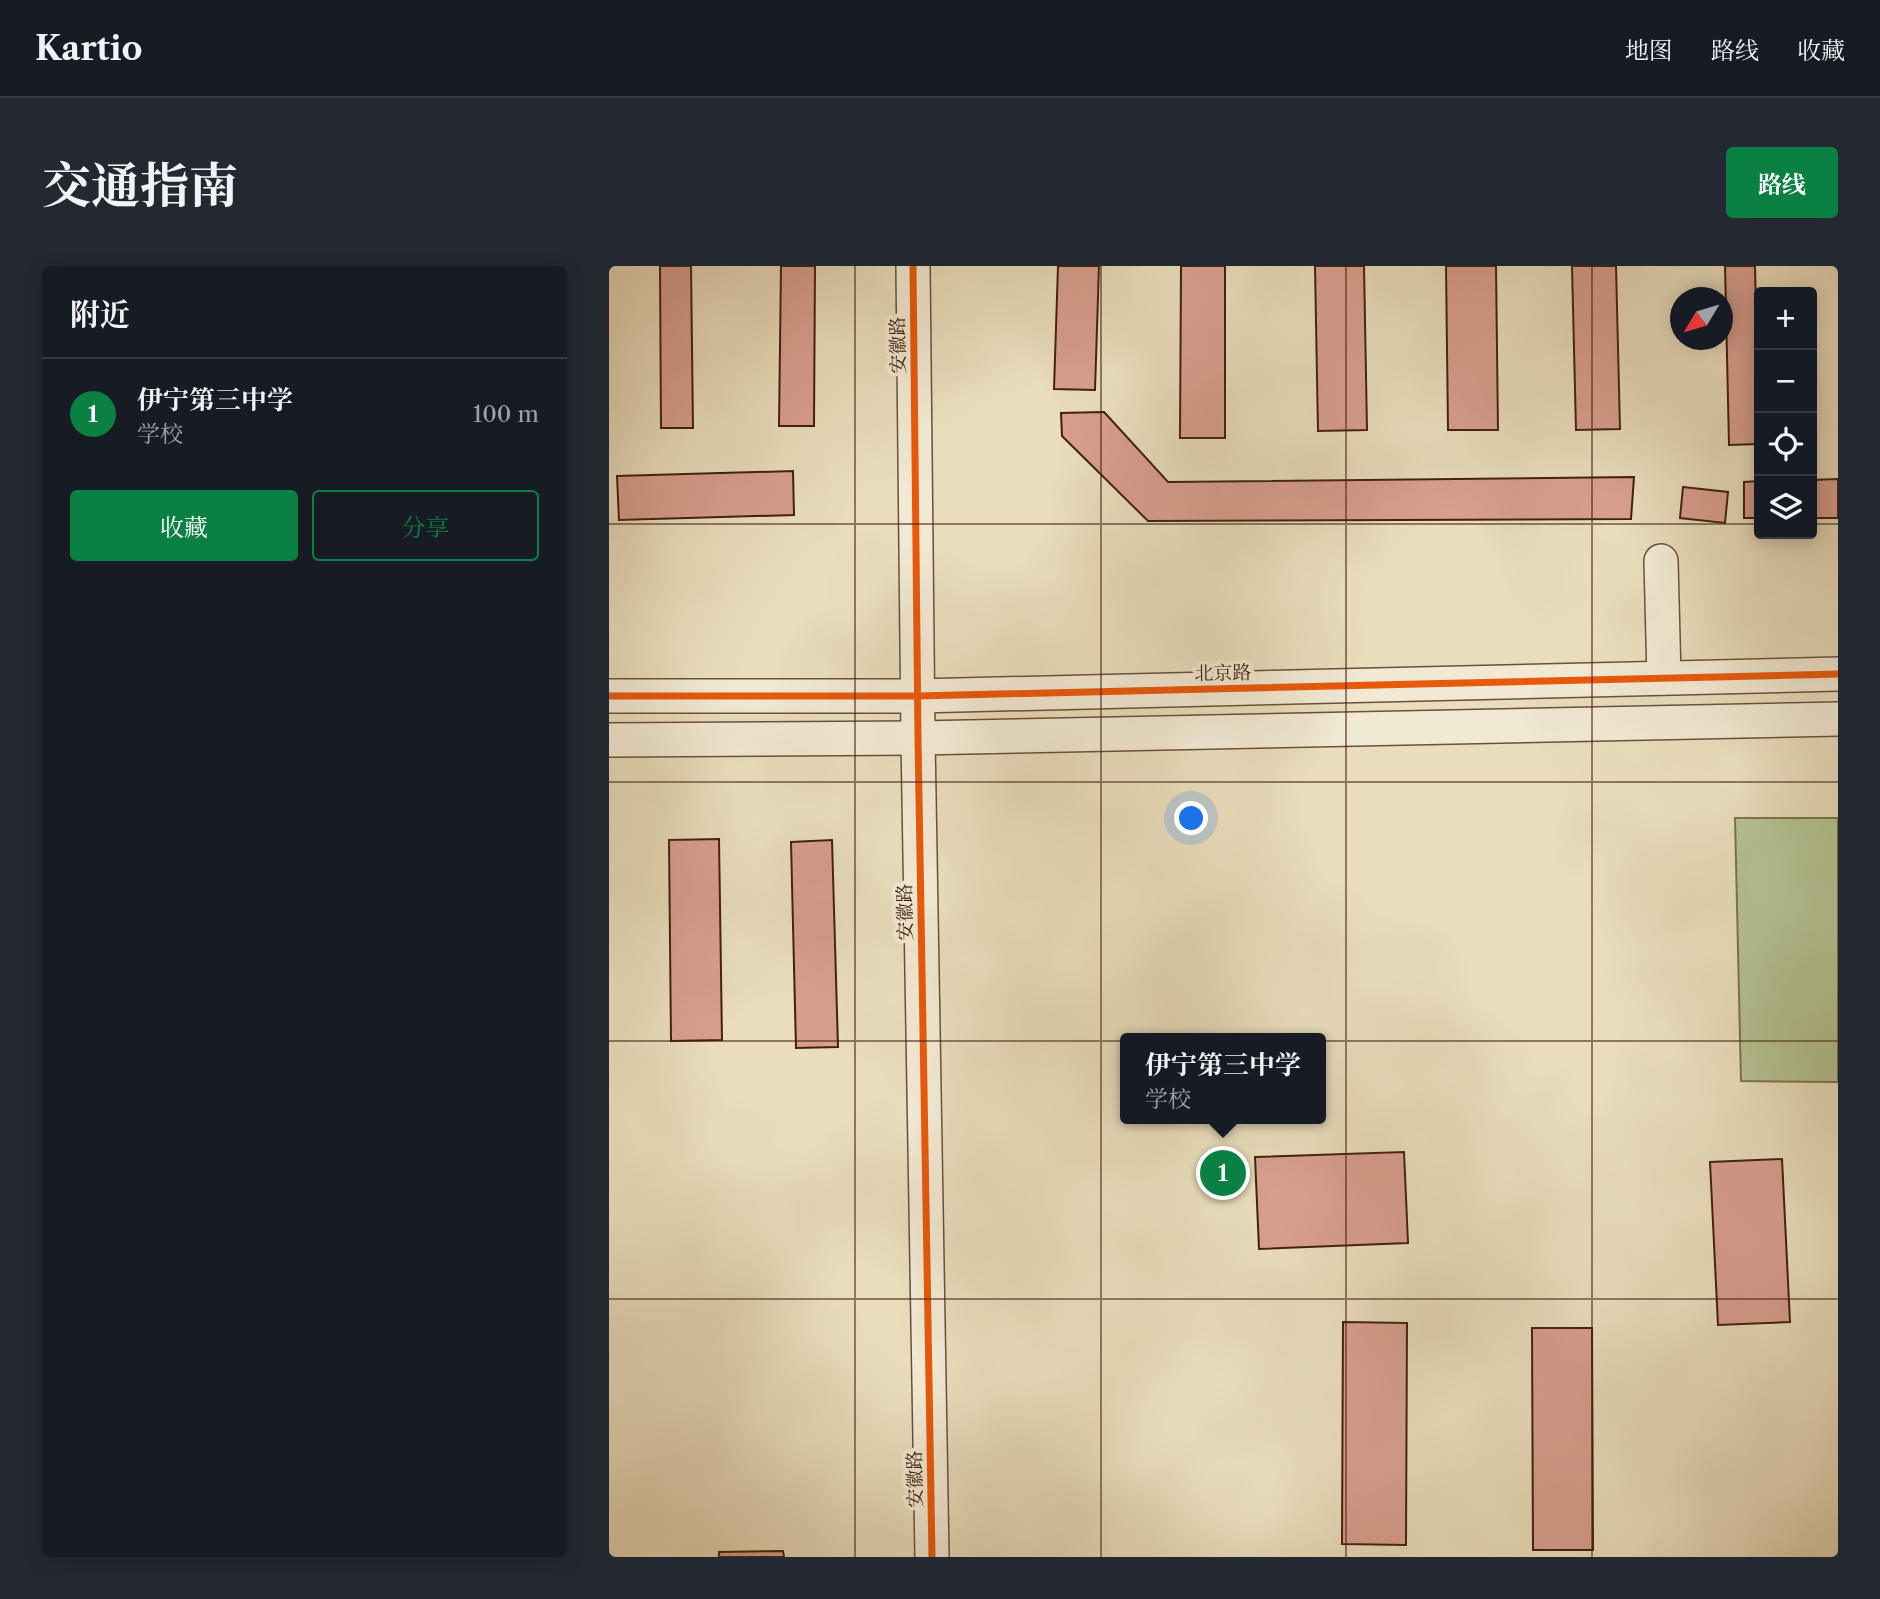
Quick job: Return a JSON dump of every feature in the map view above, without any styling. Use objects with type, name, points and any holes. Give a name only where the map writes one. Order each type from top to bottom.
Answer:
[{"type":"street","name":"安徽路","points":[[913,266],[917,696],[932,1557]]},
{"type":"street","points":[[1661,561],[1664,678]]},
{"type":"street","name":"北京路","points":[[609,696],[917,696],[1838,674]]},
{"type":"street","points":[[609,740],[918,738],[1838,719]]},
{"type":"green space","points":[[1735,818],[1838,818],[1838,1082],[1741,1081]]},
{"type":"building","points":[[660,266],[691,266],[693,428],[661,428]]},
{"type":"building","points":[[781,266],[815,266],[814,426],[779,426]]},
{"type":"building","points":[[1058,266],[1099,266],[1095,390],[1054,389]]},
{"type":"building","points":[[1181,266],[1225,266],[1225,438],[1180,438]]},
{"type":"building","points":[[1315,266],[1364,266],[1367,430],[1318,431]]},
{"type":"building","points":[[1446,266],[1496,266],[1498,430],[1448,430]]},
{"type":"building","points":[[1572,266],[1616,266],[1620,429],[1576,430]]},
{"type":"building","points":[[1725,266],[1755,266],[1754,444],[1729,445],[1727,350],[1733,350],[1733,287],[1725,287]]},
{"type":"building","points":[[1104,412],[1168,482],[1634,477],[1631,519],[1148,521],[1062,436],[1061,413]]},
{"type":"building","points":[[793,471],[794,515],[619,520],[617,476]]},
{"type":"building","points":[[1838,479],[1838,518],[1817,518],[1817,480]]},
{"type":"building","points":[[1754,481],[1754,518],[1744,518],[1744,482]]},
{"type":"building","points":[[1683,487],[1728,492],[1725,523],[1680,518]]},
{"type":"building","points":[[719,839],[722,1040],[671,1041],[669,840]]},
{"type":"building","points":[[832,840],[838,1047],[796,1048],[791,842]]},
{"type":"building","points":[[1404,1152],[1408,1243],[1259,1249],[1255,1157]]},
{"type":"building","points":[[1782,1159],[1790,1322],[1718,1325],[1710,1162]]},
{"type":"building","points":[[1343,1322],[1407,1323],[1406,1545],[1342,1544]]},
{"type":"building","points":[[1532,1328],[1592,1328],[1593,1550],[1533,1550]]},
{"type":"building","points":[[783,1551],[784,1557],[719,1557],[719,1552]]},
{"type":"cycle path","points":[[913,266],[932,1557]]},
{"type":"cycle path","points":[[609,696],[917,696],[1838,674]]},
{"type":"place","name":"伊宁第三中学","points":[[1223,1173]]}]
